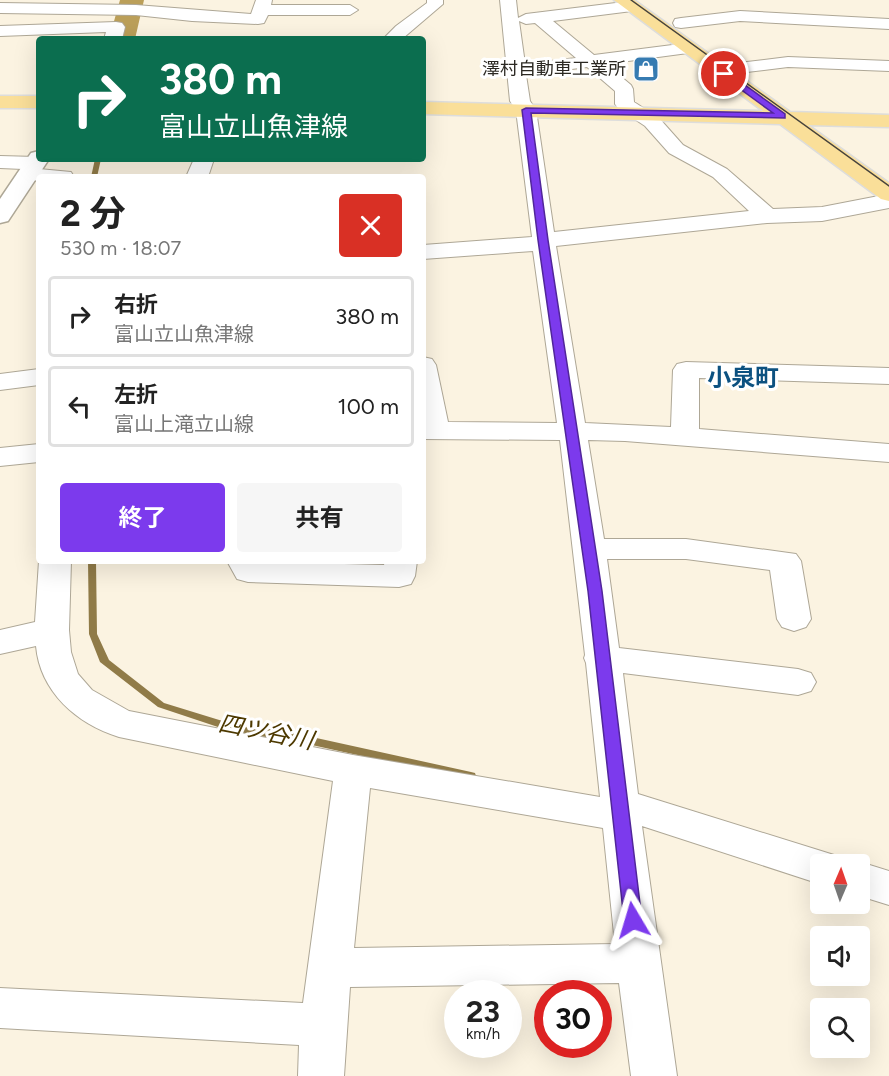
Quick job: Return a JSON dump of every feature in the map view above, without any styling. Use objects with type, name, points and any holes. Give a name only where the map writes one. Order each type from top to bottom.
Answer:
[{"type":"main road","points":[[634,2],[681,23],[851,141]]},
{"type":"main road","points":[[634,2],[688,48],[889,194]]},
{"type":"main road","points":[[0,102],[36,102]]},
{"type":"main road","points":[[426,108],[782,116],[889,121]]},
{"type":"street","points":[[395,36],[407,25],[421,17],[435,4],[435,0]]},
{"type":"street","points":[[508,0],[520,101],[526,110],[589,549],[638,963],[654,1076]]},
{"type":"street","points":[[511,21],[634,2]]},
{"type":"street","points":[[129,5],[130,36]]},
{"type":"street","points":[[0,8],[129,5],[192,16],[258,19],[263,5],[350,10]]},
{"type":"street","points":[[681,23],[740,8],[889,24]]},
{"type":"street","points":[[539,18],[624,89],[625,104],[652,122],[676,149],[720,173],[767,216]]},
{"type":"street","points":[[0,31],[116,27],[114,36]]},
{"type":"street","points":[[516,71],[688,48]]},
{"type":"street","points":[[747,67],[788,62],[889,66]]},
{"type":"street","points":[[0,162],[35,165],[56,174]]},
{"type":"street","points":[[0,216],[35,165]]},
{"type":"street","points":[[426,252],[537,244],[543,240],[767,216],[822,214],[889,201]]},
{"type":"street","points":[[685,437],[686,370],[889,376]]},
{"type":"street","points":[[0,382],[36,377]]},
{"type":"street","points":[[426,393],[430,430],[625,432],[889,453]]},
{"type":"street","points":[[0,457],[36,453]]},
{"type":"street","points":[[589,549],[686,549],[785,561],[794,619]]},
{"type":"street","points":[[55,564],[51,630],[54,652],[62,679],[79,699],[119,723],[352,770],[598,813],[640,810],[810,864]]},
{"type":"street","points":[[244,564],[248,571],[399,576],[401,564]]},
{"type":"street","points":[[0,642],[51,630]]},
{"type":"street","points":[[601,658],[798,682]]},
{"type":"street","points":[[321,1076],[323,1025],[352,770]]},
{"type":"street","points":[[870,882],[889,888]]},
{"type":"street","points":[[330,968],[638,963]]},
{"type":"street","points":[[0,1008],[323,1025]]},
{"type":"waterway","name":"四ツ谷川","points":[[123,36],[132,0]]},
{"type":"waterway","name":"四ツ谷川","points":[[95,174],[97,162]]},
{"type":"waterway","name":"四ツ谷川","points":[[92,564],[93,634],[105,662],[161,705],[242,731],[280,734],[471,776]]},
{"type":"tram line","points":[[631,0],[889,186]]},
{"type":"place","name":"澤村自動車工業所","points":[[646,69]]},
{"type":"district","name":"小泉町","points":[[743,378]]},
{"type":"route","points":[[633,920],[595,591],[526,110],[782,116],[724,74]]}]
